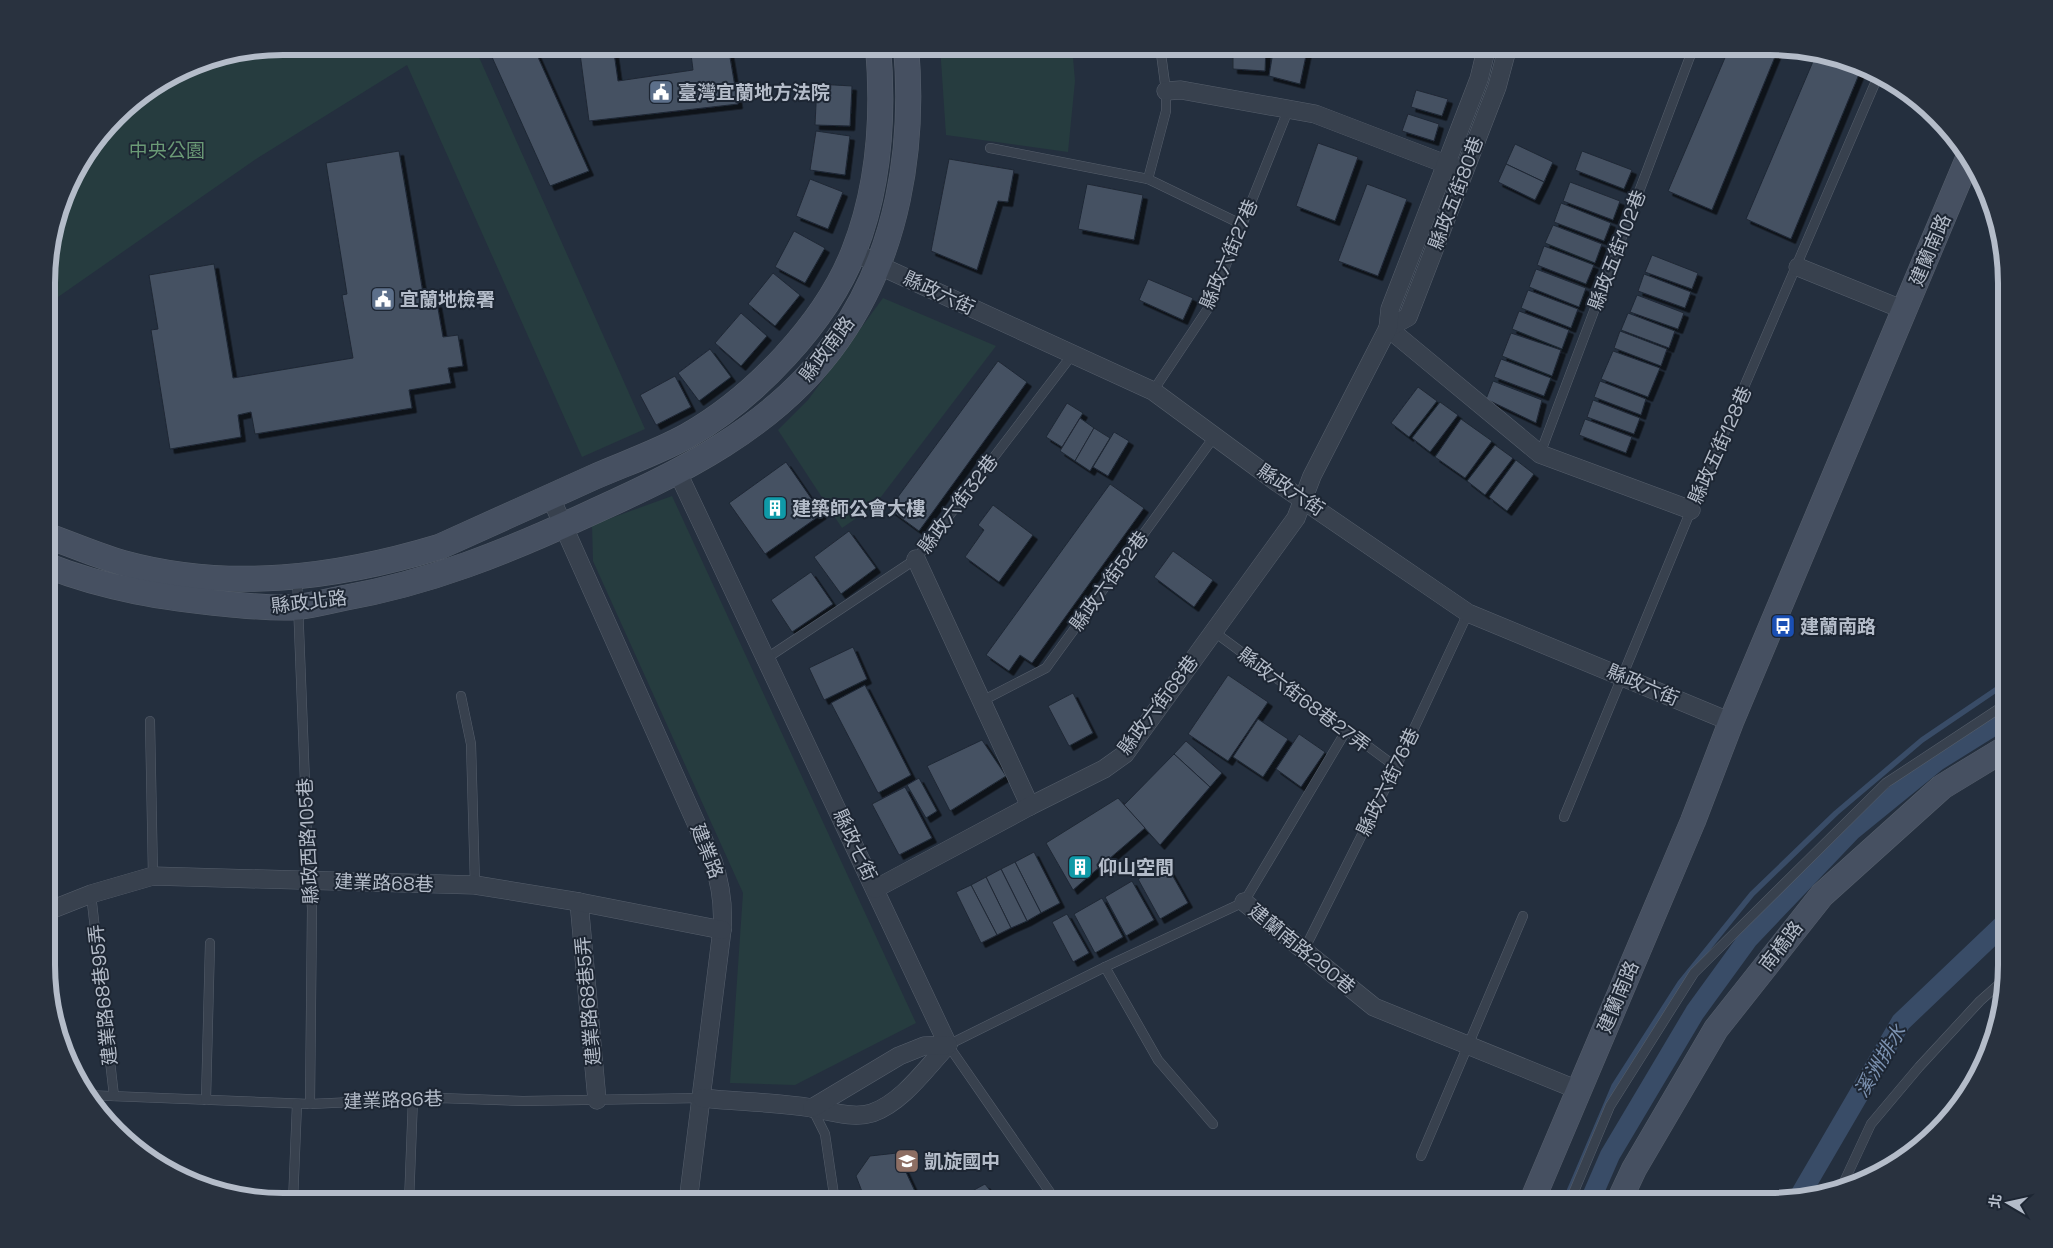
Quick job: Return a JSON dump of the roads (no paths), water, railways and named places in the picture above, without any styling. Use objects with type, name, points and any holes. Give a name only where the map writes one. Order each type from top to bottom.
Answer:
[{"type":"street","name":"縣政南路","points":[[550,496],[686,436],[731,407],[770,372],[798,341],[832,295],[854,251],[867,208],[879,151],[882,93],[879,55]]},
{"type":"street","name":"縣政南路","points":[[563,526],[678,473],[756,423],[800,386],[837,340],[860,304],[878,264],[895,216],[907,152],[910,89],[907,55]]},
{"type":"street","name":"縣政五街80巷","points":[[1303,498],[1316,468],[1388,328],[1390,309],[1479,79],[1485,55]]},
{"type":"street","name":"縣政五街80巷","points":[[1388,328],[1408,317],[1497,87],[1506,55]]},
{"type":"street","points":[[1166,90],[1181,90],[1315,114],[1464,171]]},
{"type":"street","name":"建蘭南路","points":[[1535,1193],[1693,821],[1730,722],[1965,165]]},
{"type":"street","name":"縣政六街","points":[[854,251],[1072,355],[1153,391],[1214,437],[1468,613],[1730,722]]},
{"type":"street","points":[[1798,267],[1904,310]]},
{"type":"street","points":[[1388,328],[1540,454],[1691,510]]},
{"type":"street","name":"縣政七街","points":[[678,473],[767,658],[948,1045]]},
{"type":"street","name":"建業路","points":[[550,496],[713,861],[724,906],[689,1193]]},
{"type":"street","name":"縣政北路","points":[[55,539],[123,563],[157,570],[211,579],[271,580],[321,575],[396,560],[439,547],[550,496]]},
{"type":"street","name":"縣政六街68巷","points":[[875,889],[1030,806],[1104,769],[1125,754],[1296,518],[1303,498]]},
{"type":"street","name":"縣政北路","points":[[55,568],[103,585],[166,598],[262,607],[298,607],[388,590],[478,563],[563,526]]},
{"type":"street","points":[[916,559],[1030,806]]},
{"type":"street","name":"南橋路","points":[[1623,1193],[1634,1169],[1716,1029],[1822,895],[1942,787],[1998,753]]},
{"type":"street","name":"建業路68巷","points":[[55,908],[92,894],[152,876],[475,885],[579,902],[722,930]]},
{"type":"street","name":"建業路68巷5弄","points":[[579,902],[597,1100]]},
{"type":"street","name":"建蘭南路290巷","points":[[1244,902],[1374,1007],[1578,1090]]},
{"type":"street","points":[[812,1108],[899,1056],[924,1046],[948,1045]]},
{"type":"street","points":[[702,1098],[812,1108],[836,1114],[871,1113],[894,1099],[914,1082],[948,1045]]},
{"type":"lane","points":[[1148,179],[1166,112],[1166,90],[1161,55]]},
{"type":"lane","name":"縣政五街102巷","points":[[1540,454],[1691,55]]},
{"type":"lane","name":"縣政五街128巷","points":[[1564,817],[1691,510],[1877,81]]},
{"type":"lane","name":"縣政六街27巷","points":[[1153,391],[1209,307],[1289,108]]},
{"type":"lane","points":[[990,148],[1148,179],[1243,225]]},
{"type":"lane","name":"縣政六街32巷","points":[[767,658],[916,559],[1072,355]]},
{"type":"lane","name":"縣政六街52巷","points":[[982,701],[1046,668],[1214,437]]},
{"type":"lane","name":"縣政西路105巷","points":[[297,577],[309,880],[312,908],[310,1104]]},
{"type":"lane","name":"縣政六街76巷","points":[[1304,950],[1396,767],[1468,613]]},
{"type":"lane","name":"縣政六街68巷27弄","points":[[1213,631],[1396,767]]},
{"type":"lane","points":[[460,696],[471,744],[475,885]]},
{"type":"lane","points":[[1573,1193],[1610,1106],[1694,973],[1886,783],[1998,709]]},
{"type":"lane","points":[[150,721],[152,876]]},
{"type":"lane","points":[[1244,902],[1346,731]]},
{"type":"lane","name":"建業路68巷95弄","points":[[92,894],[114,1096]]},
{"type":"lane","name":"建蘭南路290巷","points":[[948,1045],[1105,967],[1244,902]]},
{"type":"lane","points":[[1421,1156],[1522,916]]},
{"type":"lane","points":[[206,1100],[210,943]]},
{"type":"lane","points":[[1105,967],[1158,1060],[1213,1124]]},
{"type":"lane","points":[[1844,1181],[1871,1124],[1919,1067],[1966,1016],[1997,986]]},
{"type":"lane","name":"縣政七街","points":[[948,1045],[1050,1193]]},
{"type":"lane","name":"建業路86巷","points":[[96,1095],[297,1104],[413,1098],[524,1102],[702,1098]]},
{"type":"lane","points":[[409,1193],[413,1098]]},
{"type":"lane","points":[[293,1193],[297,1104]]},
{"type":"lane","points":[[812,1108],[825,1134],[834,1193]]},
{"type":"waterway","points":[[1568,1193],[1614,1086],[1680,983],[1752,894],[1836,813],[1922,740],[1998,688]]},
{"type":"waterway","points":[[1593,1193],[1610,1155],[1695,1012],[1748,939],[1851,831],[1937,761],[1998,723]]},
{"type":"waterway","name":"溪洲排水","points":[[1803,1191],[1901,1022],[1998,930]]},
{"type":"place","name":"臺灣宜蘭地方法院","points":[[661,92]]},
{"type":"place","name":"宜蘭地檢署","points":[[383,299]]},
{"type":"place","name":"建築師公會大樓","points":[[775,508]]},
{"type":"place","name":"建蘭南路","points":[[1783,626]]},
{"type":"place","name":"仰山空間","points":[[1080,867]]},
{"type":"place","name":"凱旋國中","points":[[907,1161]]},
{"type":"park label","name":"中央公園","points":[[167,150]]}]
